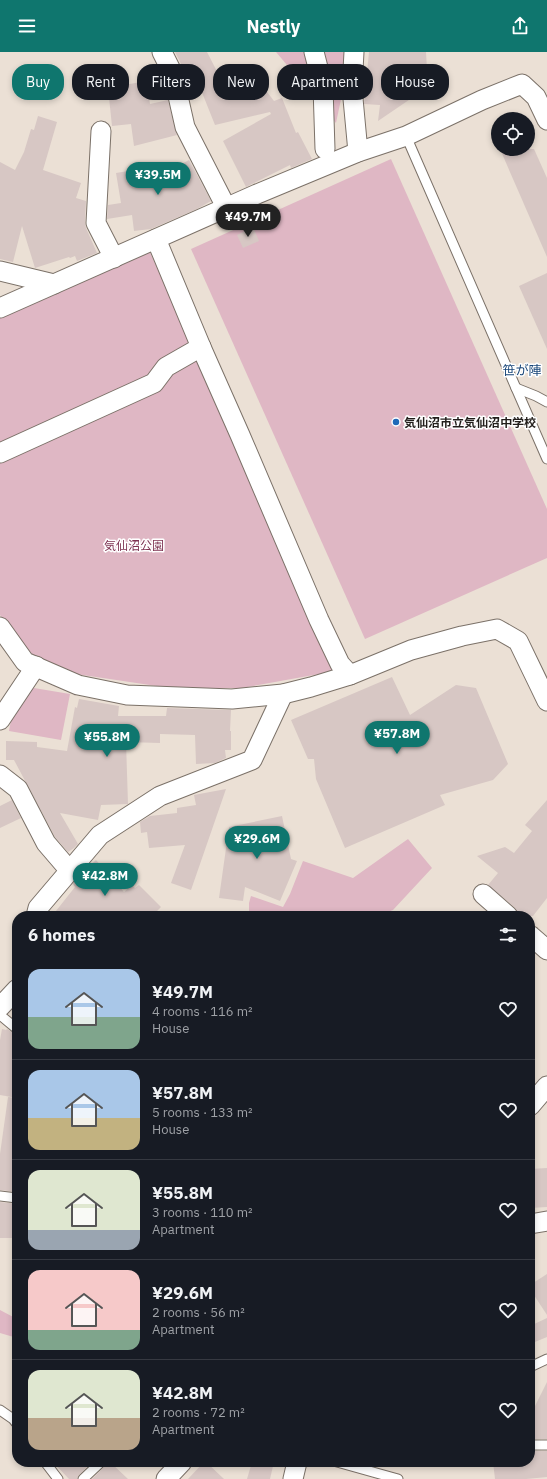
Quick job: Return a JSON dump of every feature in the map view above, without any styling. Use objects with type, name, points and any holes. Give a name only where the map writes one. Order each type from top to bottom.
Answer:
[{"type":"street","points":[[162,52],[173,74],[185,127],[226,207]]},
{"type":"street","points":[[314,52],[322,87],[325,148]]},
{"type":"street","points":[[354,52],[352,88],[358,152]]},
{"type":"street","points":[[0,308],[226,207],[358,152],[406,136],[482,100],[522,84],[536,97],[547,120]]},
{"type":"street","points":[[101,131],[96,223],[114,258]]},
{"type":"street","points":[[156,239],[200,347],[240,435],[320,620],[340,664],[350,675]]},
{"type":"street","points":[[0,271],[54,284]]},
{"type":"street","points":[[0,453],[154,383],[166,367],[200,347]]},
{"type":"street","points":[[0,627],[26,662],[78,685],[127,695],[232,699],[283,694],[312,688],[350,675],[411,650],[462,636],[497,629],[518,641],[547,701]]},
{"type":"street","points":[[0,720],[36,666]]},
{"type":"street","points":[[37,911],[38,908],[100,835],[160,796],[252,760],[283,694]]},
{"type":"street","points":[[0,775],[18,789],[46,843],[70,871]]},
{"type":"street","points":[[483,894],[502,911]]},
{"type":"street","points":[[535,939],[547,950]]},
{"type":"street","points":[[1,1008],[12,995]]},
{"type":"street","points":[[535,1100],[547,1086]]},
{"type":"street","points":[[535,1223],[547,1221]]},
{"type":"street","points":[[166,1479],[177,1467]]},
{"type":"street","points":[[293,1479],[296,1467]]},
{"type":"lane","points":[[406,136],[547,458]]},
{"type":"lane","points":[[516,388],[547,402]]},
{"type":"lane","points":[[1,1008],[12,1022]]},
{"type":"lane","points":[[0,1196],[12,1197]]},
{"type":"lane","points":[[535,1365],[547,1359]]},
{"type":"lane","points":[[0,1410],[12,1418]]},
{"type":"lane","points":[[535,1445],[547,1445]]},
{"type":"lane","points":[[49,1467],[58,1479]]},
{"type":"lane","points":[[83,1479],[96,1467]]},
{"type":"lane","points":[[356,1467],[398,1479]]},
{"type":"green space","points":[[276,52],[344,52],[344,64],[286,64]]},
{"type":"green space","points":[[317,100],[341,100],[336,123]]},
{"type":"green space","name":"気仙沼市立気仙沼中学校","points":[[391,159],[547,509],[547,558],[365,639],[191,249]]},
{"type":"green space","name":"気仙沼公園","points":[[150,252],[336,671],[242,688],[170,688],[76,674],[29,654],[0,615],[0,318]]},
{"type":"green space","points":[[34,688],[70,694],[61,740],[9,731],[16,706],[28,692]]},
{"type":"green space","points":[[408,839],[432,868],[393,910],[390,911],[249,911],[251,896],[283,907],[290,894],[303,861],[353,878]]},
{"type":"green space","points":[[0,1310],[12,1316],[12,1337],[0,1333]]},
{"type":"building","points":[[175,52],[207,52],[213,64],[213,100],[269,100],[269,95],[274,101],[283,100],[296,133],[298,132],[312,159],[291,168],[290,165],[246,187],[223,141],[271,114],[270,112],[215,125],[205,100],[205,64],[181,64]]},
{"type":"building","points":[[369,52],[426,52],[427,64],[381,64],[381,100],[409,100],[378,121],[380,105],[364,104],[364,100],[373,100],[373,64],[368,64]]},
{"type":"building","points":[[137,83],[137,100],[149,100],[150,104],[168,100],[177,135],[134,146],[131,124],[112,126],[109,100],[129,100],[129,84]]},
{"type":"building","points":[[38,116],[57,122],[43,170],[81,183],[76,198],[86,201],[86,228],[97,253],[77,261],[75,256],[69,257],[35,268],[22,226],[13,262],[0,259],[0,162],[15,170],[24,152],[31,129],[34,130]]},
{"type":"building","points":[[535,151],[547,178],[547,257],[503,156],[535,156]]},
{"type":"building","points":[[189,160],[211,201],[197,209],[151,229],[134,231],[132,215],[107,219],[108,205],[121,203],[116,173],[146,168],[148,182]]},
{"type":"building","points":[[253,227],[259,241],[243,248],[237,235]]},
{"type":"building","points":[[547,273],[547,349],[519,286]]},
{"type":"building","points":[[392,677],[410,715],[456,685],[476,688],[508,764],[493,780],[440,795],[445,805],[345,848],[316,779],[314,759],[308,759],[291,720]]},
{"type":"building","points":[[79,699],[119,706],[118,716],[166,716],[167,708],[231,710],[231,750],[225,750],[226,758],[215,763],[196,764],[195,735],[160,734],[160,743],[126,742],[128,804],[101,805],[98,820],[60,813],[78,844],[68,852],[55,837],[14,760],[6,760],[6,741],[37,742],[37,747],[67,751],[75,707],[77,708]]},
{"type":"building","points":[[226,789],[191,890],[171,883],[185,845],[149,848],[147,832],[141,833],[140,822],[150,816],[177,813],[177,808],[196,805],[194,795]]},
{"type":"building","points":[[12,800],[21,818],[0,828],[0,806]]},
{"type":"building","points":[[547,800],[547,898],[535,913],[535,911],[516,911],[515,908],[488,885],[498,873],[477,856],[505,847],[514,853],[532,831],[525,825]]},
{"type":"building","points":[[282,816],[291,859],[297,861],[280,901],[245,887],[243,901],[219,898],[229,827]]},
{"type":"building","points":[[96,860],[124,892],[132,885],[135,888],[139,885],[161,907],[157,911],[56,911],[75,887],[73,884]]},
{"type":"building","points":[[2,1029],[7,1029],[12,1032],[12,1097],[0,1095],[0,1040]]},
{"type":"building","points":[[8,1097],[12,1097],[12,1191],[0,1190],[0,1154]]},
{"type":"building","points":[[547,1168],[547,1207],[535,1208],[535,1169]]},
{"type":"building","points":[[0,1202],[12,1203],[12,1238],[0,1238]]},
{"type":"building","points":[[547,1274],[547,1315],[535,1297],[535,1282]]},
{"type":"building","points":[[547,1318],[547,1337],[535,1342],[535,1324]]},
{"type":"building","points":[[547,1382],[547,1439],[535,1439],[535,1406]]},
{"type":"building","points":[[535,1451],[547,1451],[547,1477],[495,1479],[494,1467],[535,1467]]},
{"type":"building","points":[[58,1467],[87,1467],[77,1479],[69,1479]]},
{"type":"building","points":[[104,1467],[115,1467],[128,1479],[92,1479]]},
{"type":"building","points":[[199,1467],[211,1467],[224,1479],[188,1479]]},
{"type":"building","points":[[251,1467],[273,1467],[270,1479],[247,1479]]},
{"type":"place","name":"気仙沼市立気仙沼中学校","points":[[396,422]]},
{"type":"district","name":"笹が陣","points":[[522,370]]}]
